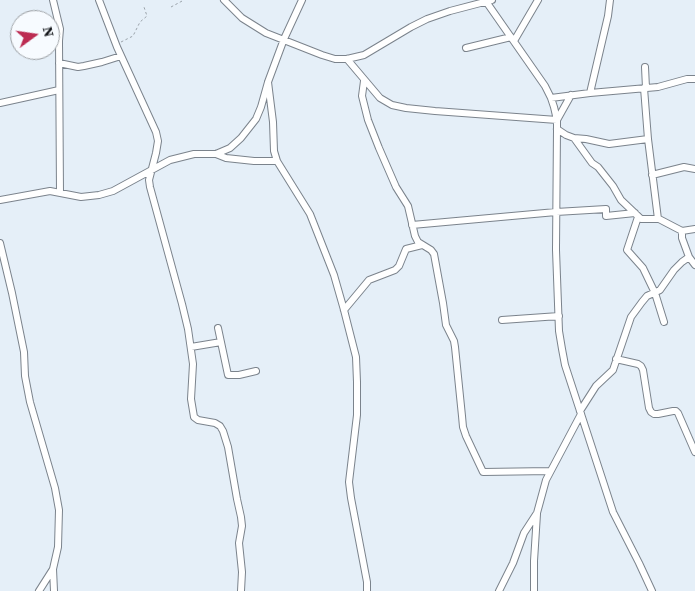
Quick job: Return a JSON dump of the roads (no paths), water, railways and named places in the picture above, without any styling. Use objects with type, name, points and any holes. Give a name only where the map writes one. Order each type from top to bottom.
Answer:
[{"type":"street","points":[[53,0],[60,29],[60,193]]},
{"type":"street","points":[[99,0],[121,56],[156,132],[158,142],[149,180],[150,187],[182,304],[191,347],[193,364],[191,399],[194,416],[198,420],[215,423],[220,426],[224,431],[228,447],[242,526],[239,543],[242,572],[241,591]]},
{"type":"street","points":[[224,0],[242,18],[266,33],[335,59],[347,59],[364,55],[411,27],[439,15],[488,0],[551,98],[557,120],[556,212],[559,316],[565,365],[613,512],[640,563],[652,591]]},
{"type":"street","points":[[216,154],[230,148],[256,119],[284,40],[302,0]]},
{"type":"street","points":[[466,48],[512,39],[538,0]]},
{"type":"street","points":[[590,93],[610,0]]},
{"type":"street","points":[[59,63],[78,67],[121,56]]},
{"type":"street","points":[[347,59],[380,98],[392,105],[435,112],[557,120]]},
{"type":"street","points":[[646,67],[645,88],[648,139],[658,219]]},
{"type":"street","points":[[551,98],[658,87],[687,79],[695,79]]},
{"type":"street","points":[[364,81],[362,96],[368,120],[388,171],[408,206],[415,236],[422,245],[434,254],[446,325],[456,347],[463,427],[483,472],[550,471]]},
{"type":"street","points":[[268,82],[273,122],[274,151],[277,161],[310,214],[334,275],[356,357],[357,415],[349,482],[367,591]]},
{"type":"street","points":[[0,103],[60,90]]},
{"type":"street","points":[[557,120],[572,95]]},
{"type":"street","points":[[557,129],[574,138],[609,144],[648,139]]},
{"type":"street","points":[[574,138],[592,163],[598,167],[613,186],[621,200],[641,219],[658,219],[682,231],[695,229]]},
{"type":"street","points":[[0,200],[50,191],[81,197],[99,195],[113,191],[170,160],[194,154],[216,154],[226,158],[254,161],[277,161]]},
{"type":"street","points":[[652,175],[684,167],[695,169]]},
{"type":"street","points":[[412,225],[606,209],[606,216],[636,215]]},
{"type":"street","points":[[636,215],[627,250],[643,268],[664,322]]},
{"type":"street","points":[[682,231],[682,238],[689,257],[695,265]]},
{"type":"street","points":[[0,243],[24,352],[25,376],[30,402],[55,488],[58,510],[58,547],[53,569],[54,591]]},
{"type":"street","points":[[344,310],[369,280],[395,270],[399,266],[406,249],[422,245]]},
{"type":"street","points":[[534,591],[537,513],[550,471],[596,386],[613,370],[631,318],[642,302],[648,296],[660,290],[674,270],[689,257]]},
{"type":"street","points":[[502,320],[559,316]]},
{"type":"street","points":[[218,328],[228,375],[239,375],[256,371]]},
{"type":"street","points":[[191,347],[221,342]]},
{"type":"street","points":[[616,359],[641,366],[651,412],[658,414],[676,411],[695,452]]},
{"type":"street","points":[[498,591],[513,563],[524,533],[537,513]]},
{"type":"street","points":[[39,591],[53,569]]}]
